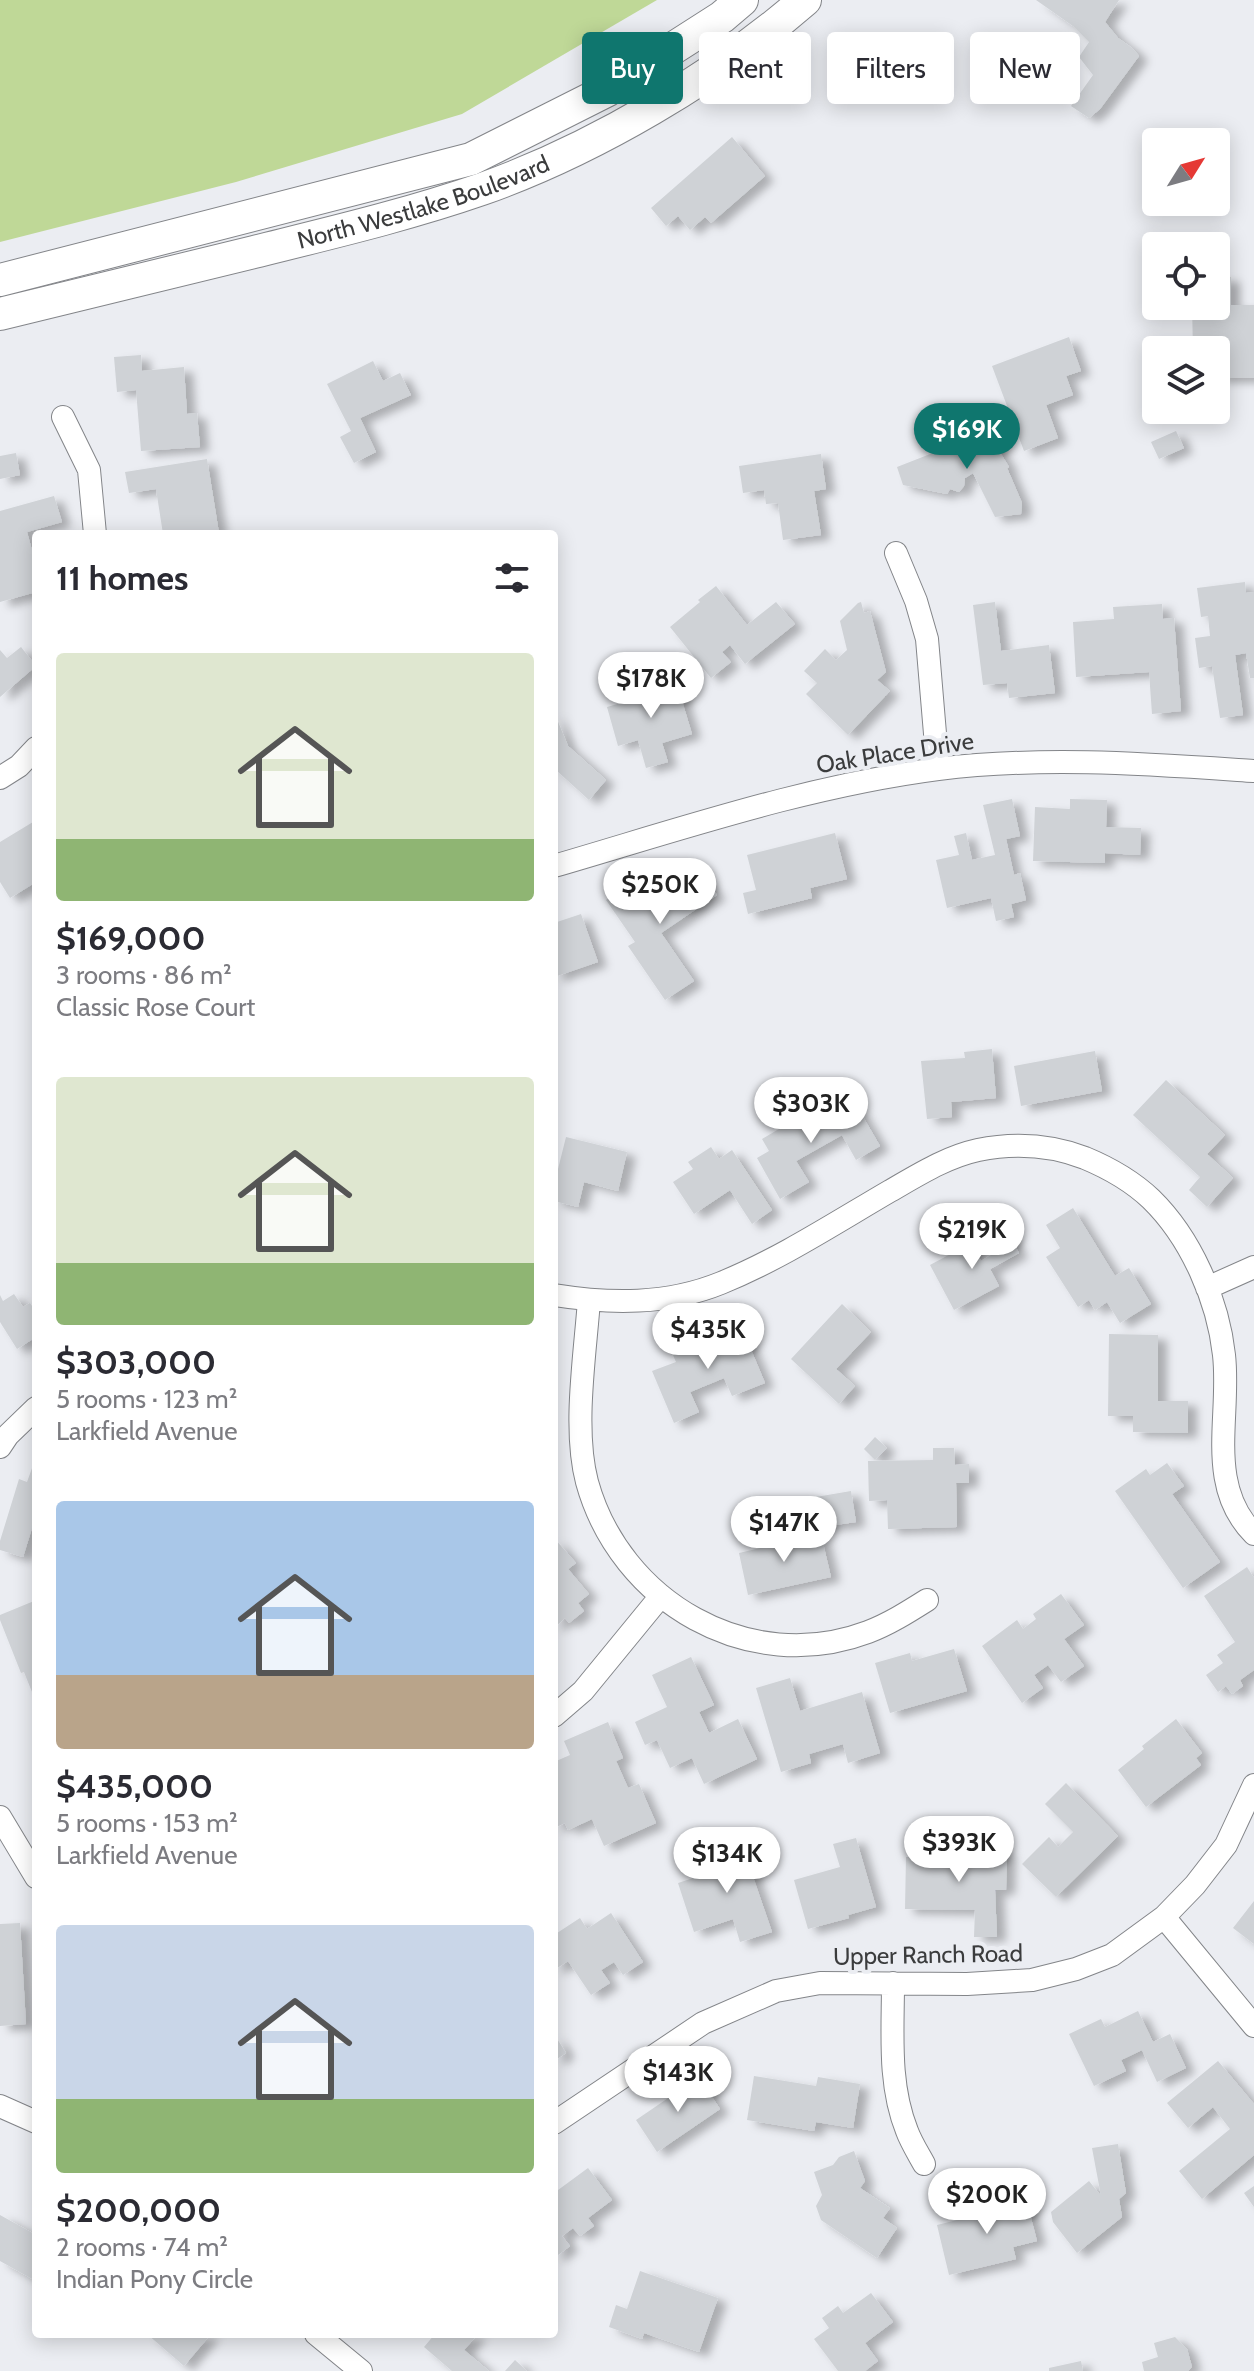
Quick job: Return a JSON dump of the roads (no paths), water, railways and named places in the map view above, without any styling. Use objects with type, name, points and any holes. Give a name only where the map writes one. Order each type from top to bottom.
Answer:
[{"type":"main road","name":"North Westlake Boulevard","points":[[0,280],[471,159],[608,90],[722,17],[742,0]]},
{"type":"main road","name":"North Westlake Boulevard","points":[[0,314],[391,218],[484,188],[569,151],[686,87],[744,48],[805,0]]},
{"type":"street","points":[[63,417],[89,470],[95,530]]},
{"type":"street","points":[[896,553],[916,601],[927,639],[938,769]]},
{"type":"street","points":[[0,778],[19,766],[32,752]]},
{"type":"street","name":"Oak Place Drive","points":[[558,865],[777,801],[853,783],[938,769],[1073,761],[1254,771]]},
{"type":"street","points":[[558,1296],[625,1302],[657,1300],[717,1285],[756,1268],[939,1163],[976,1151],[1014,1146],[1075,1154],[1130,1181],[1151,1199],[1171,1222],[1193,1258],[1218,1321],[1224,1355],[1224,1475],[1233,1502],[1245,1525],[1254,1534]]},
{"type":"street","points":[[1207,1288],[1254,1267]]},
{"type":"street","points":[[589,1300],[581,1422],[587,1481],[599,1518],[615,1546],[636,1574],[660,1597],[691,1618],[727,1634],[765,1643],[798,1645],[866,1633],[897,1619],[927,1600]]},
{"type":"street","points":[[0,1447],[32,1412]]},
{"type":"street","points":[[558,1713],[583,1691],[660,1597]]},
{"type":"street","name":"Upper Ranch Road","points":[[558,2120],[703,2023],[776,1991],[820,1983],[967,1984],[1032,1980],[1076,1969],[1112,1955],[1164,1917],[1195,1885],[1226,1845],[1254,1785]]},
{"type":"street","points":[[0,1817],[32,1870]]},
{"type":"street","points":[[1164,1917],[1254,2026]]},
{"type":"street","points":[[893,1983],[896,2092],[907,2131],[924,2164]]},
{"type":"street","points":[[0,2106],[32,2114]]},
{"type":"street","points":[[341,2342],[361,2371]]}]
